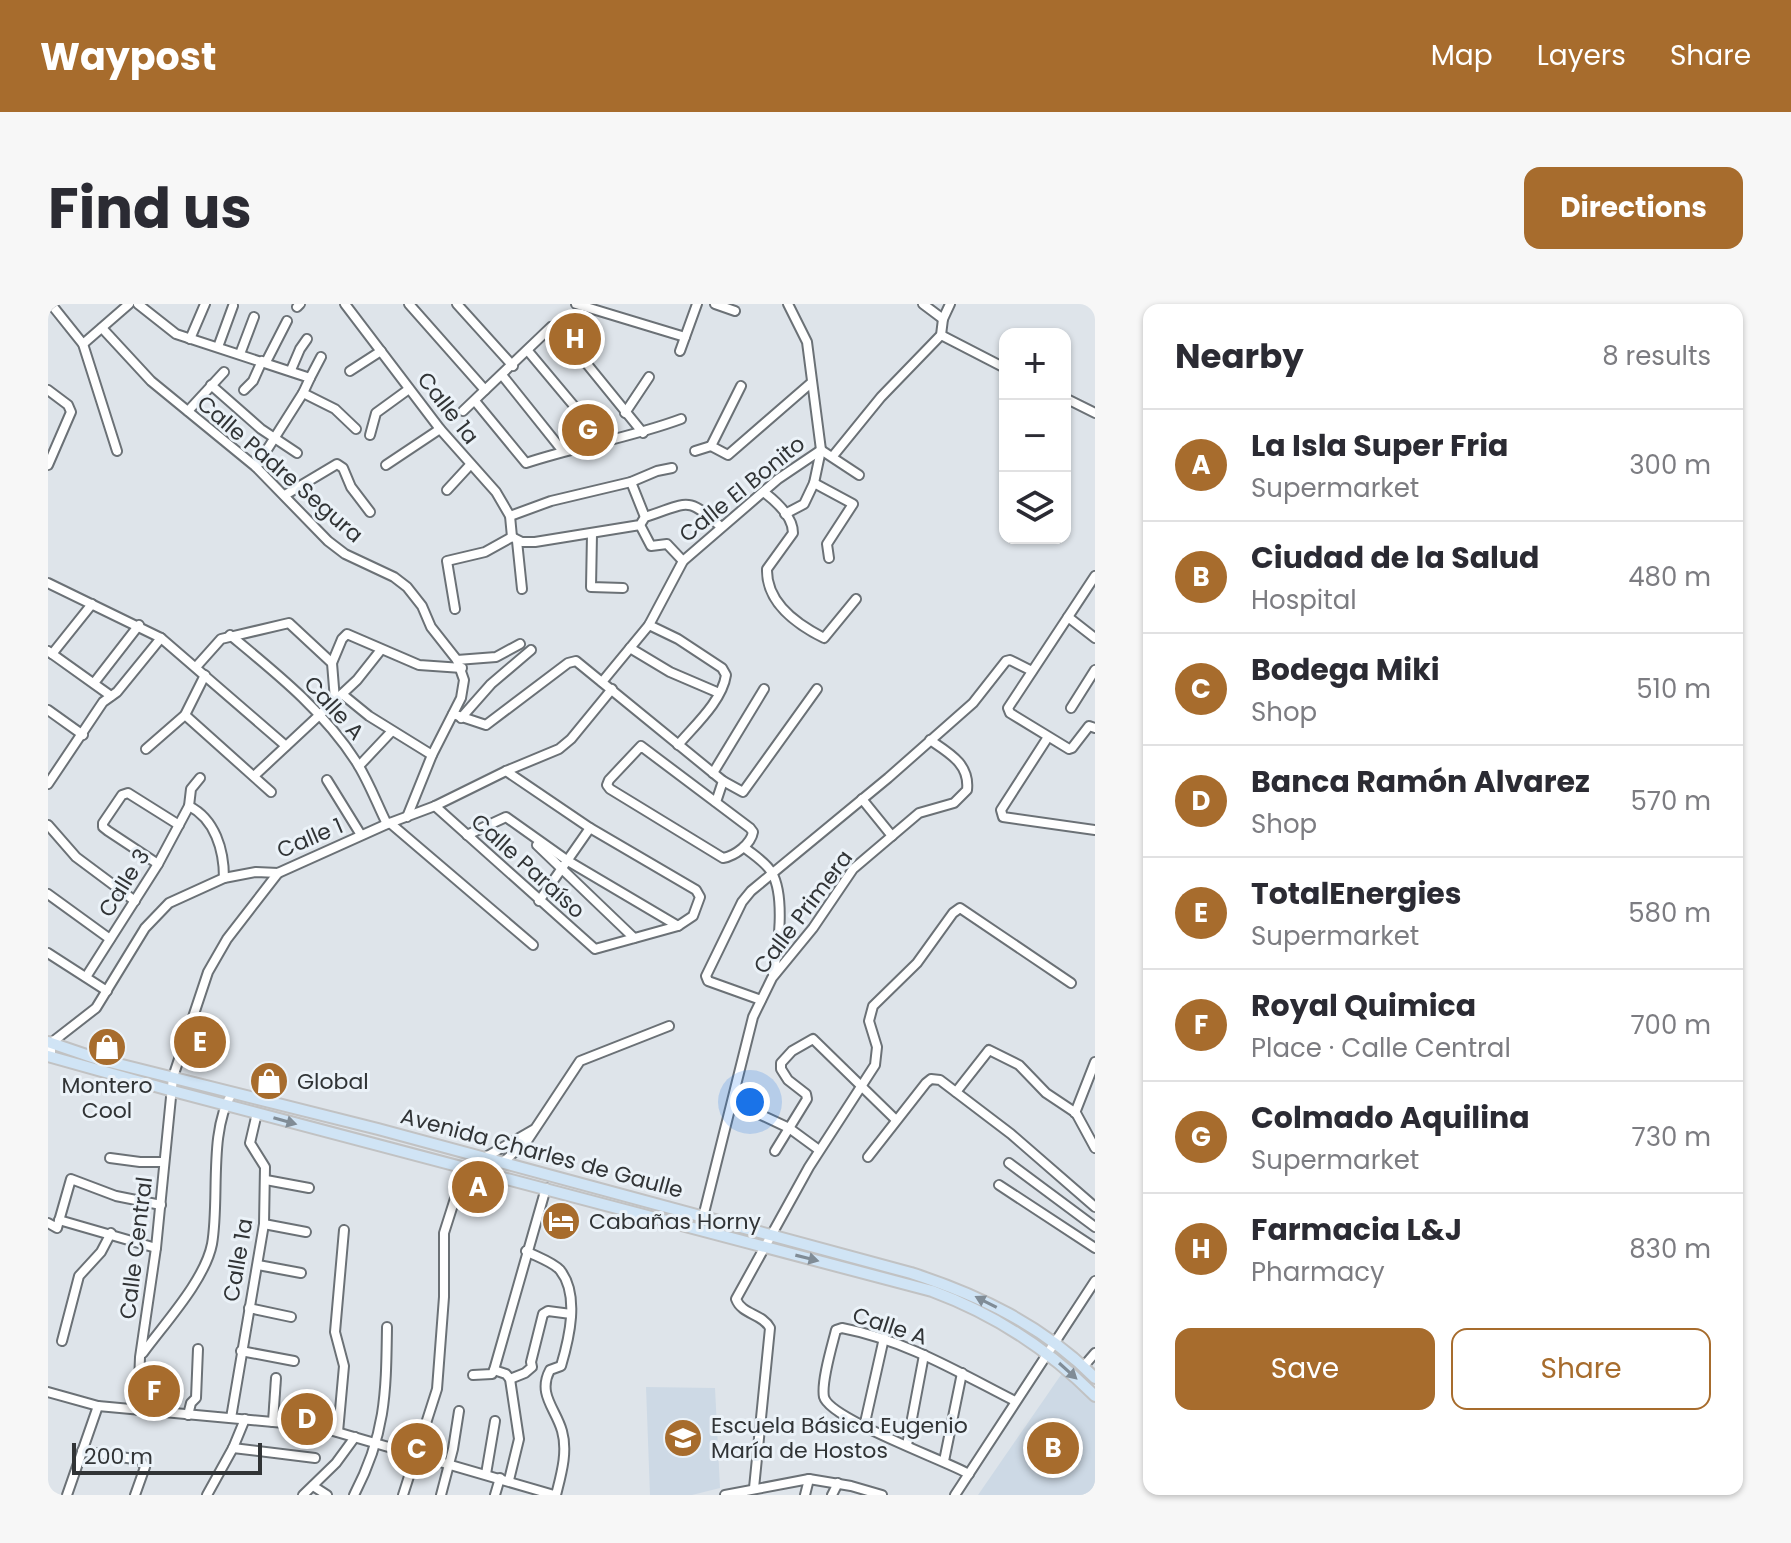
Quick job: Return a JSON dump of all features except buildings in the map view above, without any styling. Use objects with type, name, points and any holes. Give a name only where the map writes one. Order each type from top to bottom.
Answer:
[{"type":"main road","name":"Avenida Charles de Gaulle","points":[[49,1042],[98,1059],[770,1234],[962,1290],[1000,1309],[1054,1343],[1091,1372]]},
{"type":"main road","name":"Avenida Charles de Gaulle","points":[[49,1056],[932,1291],[970,1307],[1049,1354],[1095,1396]]},
{"type":"street","points":[[83,344],[129,304]]},
{"type":"street","points":[[138,304],[169,330],[190,339],[309,377]]},
{"type":"street","points":[[190,339],[205,304]]},
{"type":"street","name":"Calle 1a","points":[[345,304],[440,429],[496,492],[510,516],[522,589]]},
{"type":"street","points":[[409,304],[485,390]]},
{"type":"street","points":[[457,304],[513,366]]},
{"type":"street","points":[[576,304],[685,337]]},
{"type":"street","points":[[680,351],[697,304]]},
{"type":"street","points":[[715,304],[735,311]]},
{"type":"street","name":"Calle El Bonito","points":[[602,682],[649,625],[683,561],[778,479],[821,450],[807,342],[788,304]]},
{"type":"street","points":[[923,304],[943,319]]},
{"type":"street","points":[[833,456],[881,397],[941,335],[943,319],[950,304]]},
{"type":"street","points":[[56,306],[83,344],[117,451]]},
{"type":"street","points":[[218,347],[233,306]]},
{"type":"street","points":[[240,354],[254,317]]},
{"type":"street","points":[[244,390],[253,381],[287,321]]},
{"type":"street","points":[[463,411],[551,327],[556,326],[643,433]]},
{"type":"street","name":"Calle Padre Segura","points":[[102,328],[151,381],[256,467],[345,554],[394,577],[407,587],[422,606],[431,627],[460,664]]},
{"type":"street","points":[[941,335],[999,365]]},
{"type":"street","points":[[291,370],[307,339]]},
{"type":"street","points":[[350,371],[381,351]]},
{"type":"street","points":[[528,351],[605,443]]},
{"type":"street","points":[[256,467],[303,393],[321,357]]},
{"type":"street","points":[[188,411],[224,372]]},
{"type":"street","points":[[502,375],[562,450]]},
{"type":"street","points":[[625,413],[649,377]]},
{"type":"street","points":[[711,446],[723,454],[732,453],[811,383]]},
{"type":"street","points":[[211,385],[274,439],[297,453]]},
{"type":"street","points":[[695,451],[711,446],[741,386]]},
{"type":"street","points":[[370,435],[376,413],[409,389]]},
{"type":"street","points":[[48,390],[70,408],[52,443],[48,465]]},
{"type":"street","points":[[303,393],[335,409],[356,429]]},
{"type":"street","points":[[1069,400],[1095,413]]},
{"type":"street","points":[[475,401],[526,463],[562,450],[643,433],[681,419]]},
{"type":"street","points":[[386,465],[440,429]]},
{"type":"street","points":[[785,514],[804,504],[814,483],[821,450],[859,475]]},
{"type":"street","points":[[285,495],[337,464],[343,468],[351,487],[370,512]]},
{"type":"street","points":[[447,490],[470,465]]},
{"type":"street","points":[[510,516],[551,501],[631,482],[672,468]]},
{"type":"street","points":[[631,482],[651,546],[667,544],[683,561]]},
{"type":"street","points":[[814,483],[853,504],[827,544],[829,558]]},
{"type":"street","points":[[765,493],[793,524],[793,533],[766,573],[776,602],[790,616],[824,638],[856,599]]},
{"type":"street","points":[[455,609],[447,561],[485,552],[515,539],[535,542],[592,534],[642,521],[688,504],[694,504],[721,527]]},
{"type":"street","points":[[592,534],[591,587],[623,588]]},
{"type":"street","points":[[1095,576],[1009,711],[1071,749],[1089,726],[1095,728]]},
{"type":"street","points":[[48,584],[161,638],[286,746]]},
{"type":"street","points":[[92,604],[50,652],[111,696]]},
{"type":"street","points":[[1068,617],[1094,632]]},
{"type":"street","points":[[196,667],[221,639],[289,623],[332,663]]},
{"type":"street","points":[[94,683],[139,625]]},
{"type":"street","points":[[649,625],[678,639],[722,668],[726,675],[719,693],[678,745]]},
{"type":"street","points":[[432,755],[338,697],[332,663],[342,639],[347,634],[362,639],[380,651],[388,650],[419,665],[460,664],[496,657],[520,644]]},
{"type":"street","name":"Calle A","points":[[230,635],[319,714],[359,766],[389,823]]},
{"type":"street","points":[[48,784],[103,702],[161,638]]},
{"type":"street","points":[[630,648],[670,672],[719,693]]},
{"type":"street","points":[[407,817],[432,755],[457,716],[531,650]]},
{"type":"street","points":[[254,776],[357,680],[380,651]]},
{"type":"street","points":[[457,716],[479,725],[492,722],[572,661],[586,668],[723,781],[743,792],[817,689]]},
{"type":"street","points":[[761,1000],[708,981],[706,976],[742,902],[772,872],[973,703],[1006,661],[1032,671]]},
{"type":"street","points":[[457,716],[464,680],[460,664]]},
{"type":"street","points":[[1071,708],[1095,670]]},
{"type":"street","points":[[146,749],[185,715],[205,675]]},
{"type":"street","name":"Calle 1","points":[[49,1042],[96,1008],[145,928],[162,908],[176,899],[224,878],[256,872],[278,873],[389,823],[435,806],[564,746],[612,689]]},
{"type":"street","points":[[713,773],[764,689]]},
{"type":"street","points":[[48,710],[83,735]]},
{"type":"street","points":[[185,715],[271,792]]},
{"type":"street","points":[[359,766],[392,731]]},
{"type":"street","points":[[1048,737],[1001,814],[1006,819],[1038,820],[1095,830]]},
{"type":"street","name":"Calle Primera","points":[[703,1217],[753,1017],[772,978],[813,928],[853,869],[919,813],[954,803],[967,790],[966,772],[961,764],[930,740]]},
{"type":"street","points":[[645,747],[753,832],[753,837],[744,847],[723,858],[607,785],[637,748],[645,747]]},
{"type":"street","points":[[48,765],[57,771]]},
{"type":"street","points":[[467,835],[506,817],[565,866],[634,938],[678,926],[693,916],[699,893],[590,828],[506,771]]},
{"type":"street","name":"Calle 3","points":[[86,977],[158,864],[189,806],[191,789],[200,778]]},
{"type":"street","points":[[327,780],[361,835]]},
{"type":"street","points":[[716,802],[723,781]]},
{"type":"street","points":[[158,864],[108,831],[103,823],[122,795],[128,793],[179,825]]},
{"type":"street","points":[[862,799],[892,836]]},
{"type":"street","points":[[189,806],[202,813],[219,844],[224,857],[224,878]]},
{"type":"street","name":"Calle Paraíso","points":[[435,806],[591,946],[599,950],[634,938]]},
{"type":"street","points":[[389,823],[533,945]]},
{"type":"street","points":[[48,825],[76,857],[135,901]]},
{"type":"street","points":[[539,901],[590,828]]},
{"type":"street","points":[[744,847],[772,872],[778,894],[777,953],[772,978]]},
{"type":"street","points":[[565,866],[678,926]]},
{"type":"street","name":"Calle Central","points":[[138,1410],[140,1357],[156,1248],[173,1077],[208,972],[227,939],[278,873]]},
{"type":"street","points":[[48,894],[110,939]]},
{"type":"street","points":[[754,1488],[770,1328],[764,1319],[743,1309],[736,1299],[819,1150],[875,1065],[878,1053],[869,1026],[873,1006],[917,963],[953,913],[960,908],[1071,983]]},
{"type":"street","points":[[48,953],[107,991]]},
{"type":"street","points":[[502,1163],[527,1141],[580,1061],[669,1026]]},
{"type":"street","points":[[775,1151],[807,1097],[784,1075],[781,1063],[784,1057],[813,1039],[896,1120]]},
{"type":"street","points":[[49,1042],[49,1056]]},
{"type":"street","points":[[956,1092],[989,1050],[1019,1065],[1046,1093],[1075,1113],[1095,1148]]},
{"type":"street","points":[[1075,1113],[1095,1062]]},
{"type":"street","points":[[868,1157],[931,1079],[940,1080],[1011,1134],[1095,1207]]},
{"type":"street","points":[[140,1357],[192,1285],[211,1247],[217,1195],[218,1140],[225,1104],[232,1093]]},
{"type":"street","points":[[733,1102],[789,1128],[819,1150]]},
{"type":"street","name":"Calle 1a","points":[[231,1418],[264,1224],[264,1161],[250,1143],[257,1113]]},
{"type":"street","points":[[403,1495],[439,1378],[444,1233],[468,1168],[533,1130]]},
{"type":"street","points":[[110,1158],[164,1162]]},
{"type":"street","points":[[1009,1163],[1095,1227]]},
{"type":"street","points":[[48,1223],[57,1228],[71,1179],[116,1196],[161,1205]]},
{"type":"street","points":[[266,1180],[309,1188]]},
{"type":"street","points":[[999,1185],[1095,1248]]},
{"type":"street","points":[[473,1375],[492,1374],[494,1370],[546,1188]]},
{"type":"street","points":[[59,1220],[156,1248]]},
{"type":"street","points":[[264,1224],[306,1232]]},
{"type":"street","points":[[338,1432],[344,1370],[335,1332],[344,1230]]},
{"type":"street","points":[[62,1341],[79,1276],[101,1252],[111,1233]]},
{"type":"street","points":[[48,1392],[98,1406],[312,1425],[555,1495],[563,1468],[562,1432],[549,1407],[545,1384],[550,1370],[561,1366],[569,1338],[569,1293],[560,1270],[526,1251]]},
{"type":"street","points":[[258,1265],[301,1273]]},
{"type":"street","points":[[955,1495],[1095,1281]]},
{"type":"street","points":[[249,1308],[291,1317]]},
{"type":"street","points":[[510,1379],[532,1367],[543,1314],[548,1311],[571,1314]]},
{"type":"street","points":[[354,1495],[377,1444],[384,1409],[387,1327]]},
{"type":"street","name":"Calle A","points":[[969,1474],[864,1427],[834,1410],[825,1400],[823,1392],[836,1330],[842,1328],[884,1338],[1015,1401]]},
{"type":"street","points":[[864,1427],[884,1338]]},
{"type":"street","points":[[188,1415],[196,1398],[198,1349]]},
{"type":"street","points":[[241,1351],[294,1361]]},
{"type":"street","points":[[1091,1372],[1095,1353]]},
{"type":"street","points":[[907,1445],[924,1355]]},
{"type":"street","points":[[494,1370],[510,1379],[519,1439],[495,1495]]},
{"type":"street","points":[[944,1461],[962,1373]]},
{"type":"street","points":[[273,1422],[276,1378]]},
{"type":"street","points":[[67,1495],[98,1406]]},
{"type":"street","points":[[441,1495],[459,1411]]},
{"type":"street","points":[[207,1495],[245,1419]]},
{"type":"street","points":[[486,1474],[495,1421]]},
{"type":"street","points":[[303,1495],[336,1463],[355,1437]]},
{"type":"street","points":[[233,1448],[315,1458]]},
{"type":"street","points":[[82,1451],[140,1460],[145,1467],[135,1495]]},
{"type":"street","points":[[805,1495],[809,1479]]},
{"type":"street","points":[[725,1495],[809,1479],[882,1495]]},
{"type":"street","points":[[832,1495],[838,1483]]},
{"type":"street","points":[[313,1486],[327,1495]]},
{"type":"shaded area","points":[[1065,1369],[1095,1402],[1095,1495],[978,1495]]},
{"type":"shaded area","name":"Escuela Básica Eugenio María de Hostos","points":[[646,1387],[715,1388],[720,1488],[692,1495],[650,1495]]},
{"type":"place","name":"Farmacia L&J","points":[[575,339]]},
{"type":"place","name":"Colmado Aquilina","points":[[588,430]]},
{"type":"place","name":"TotalEnergies","points":[[200,1042]]},
{"type":"place","name":"Montero Cool","points":[[107,1047]]},
{"type":"place","name":"Global","points":[[269,1081]]},
{"type":"place","name":"La Isla Super Fria","points":[[478,1187]]},
{"type":"place","name":"Cabañas Horny","points":[[561,1221]]},
{"type":"place","name":"Royal Quimica","points":[[154,1391]]},
{"type":"place","name":"Banca Ramón Alvarez","points":[[307,1419]]},
{"type":"place","name":"Escuela Básica Eugenio María de Hostos","points":[[683,1438]]},
{"type":"place","name":"Ciudad de la Salud","points":[[1053,1448]]},
{"type":"place","name":"Bodega Miki","points":[[417,1449]]}]
